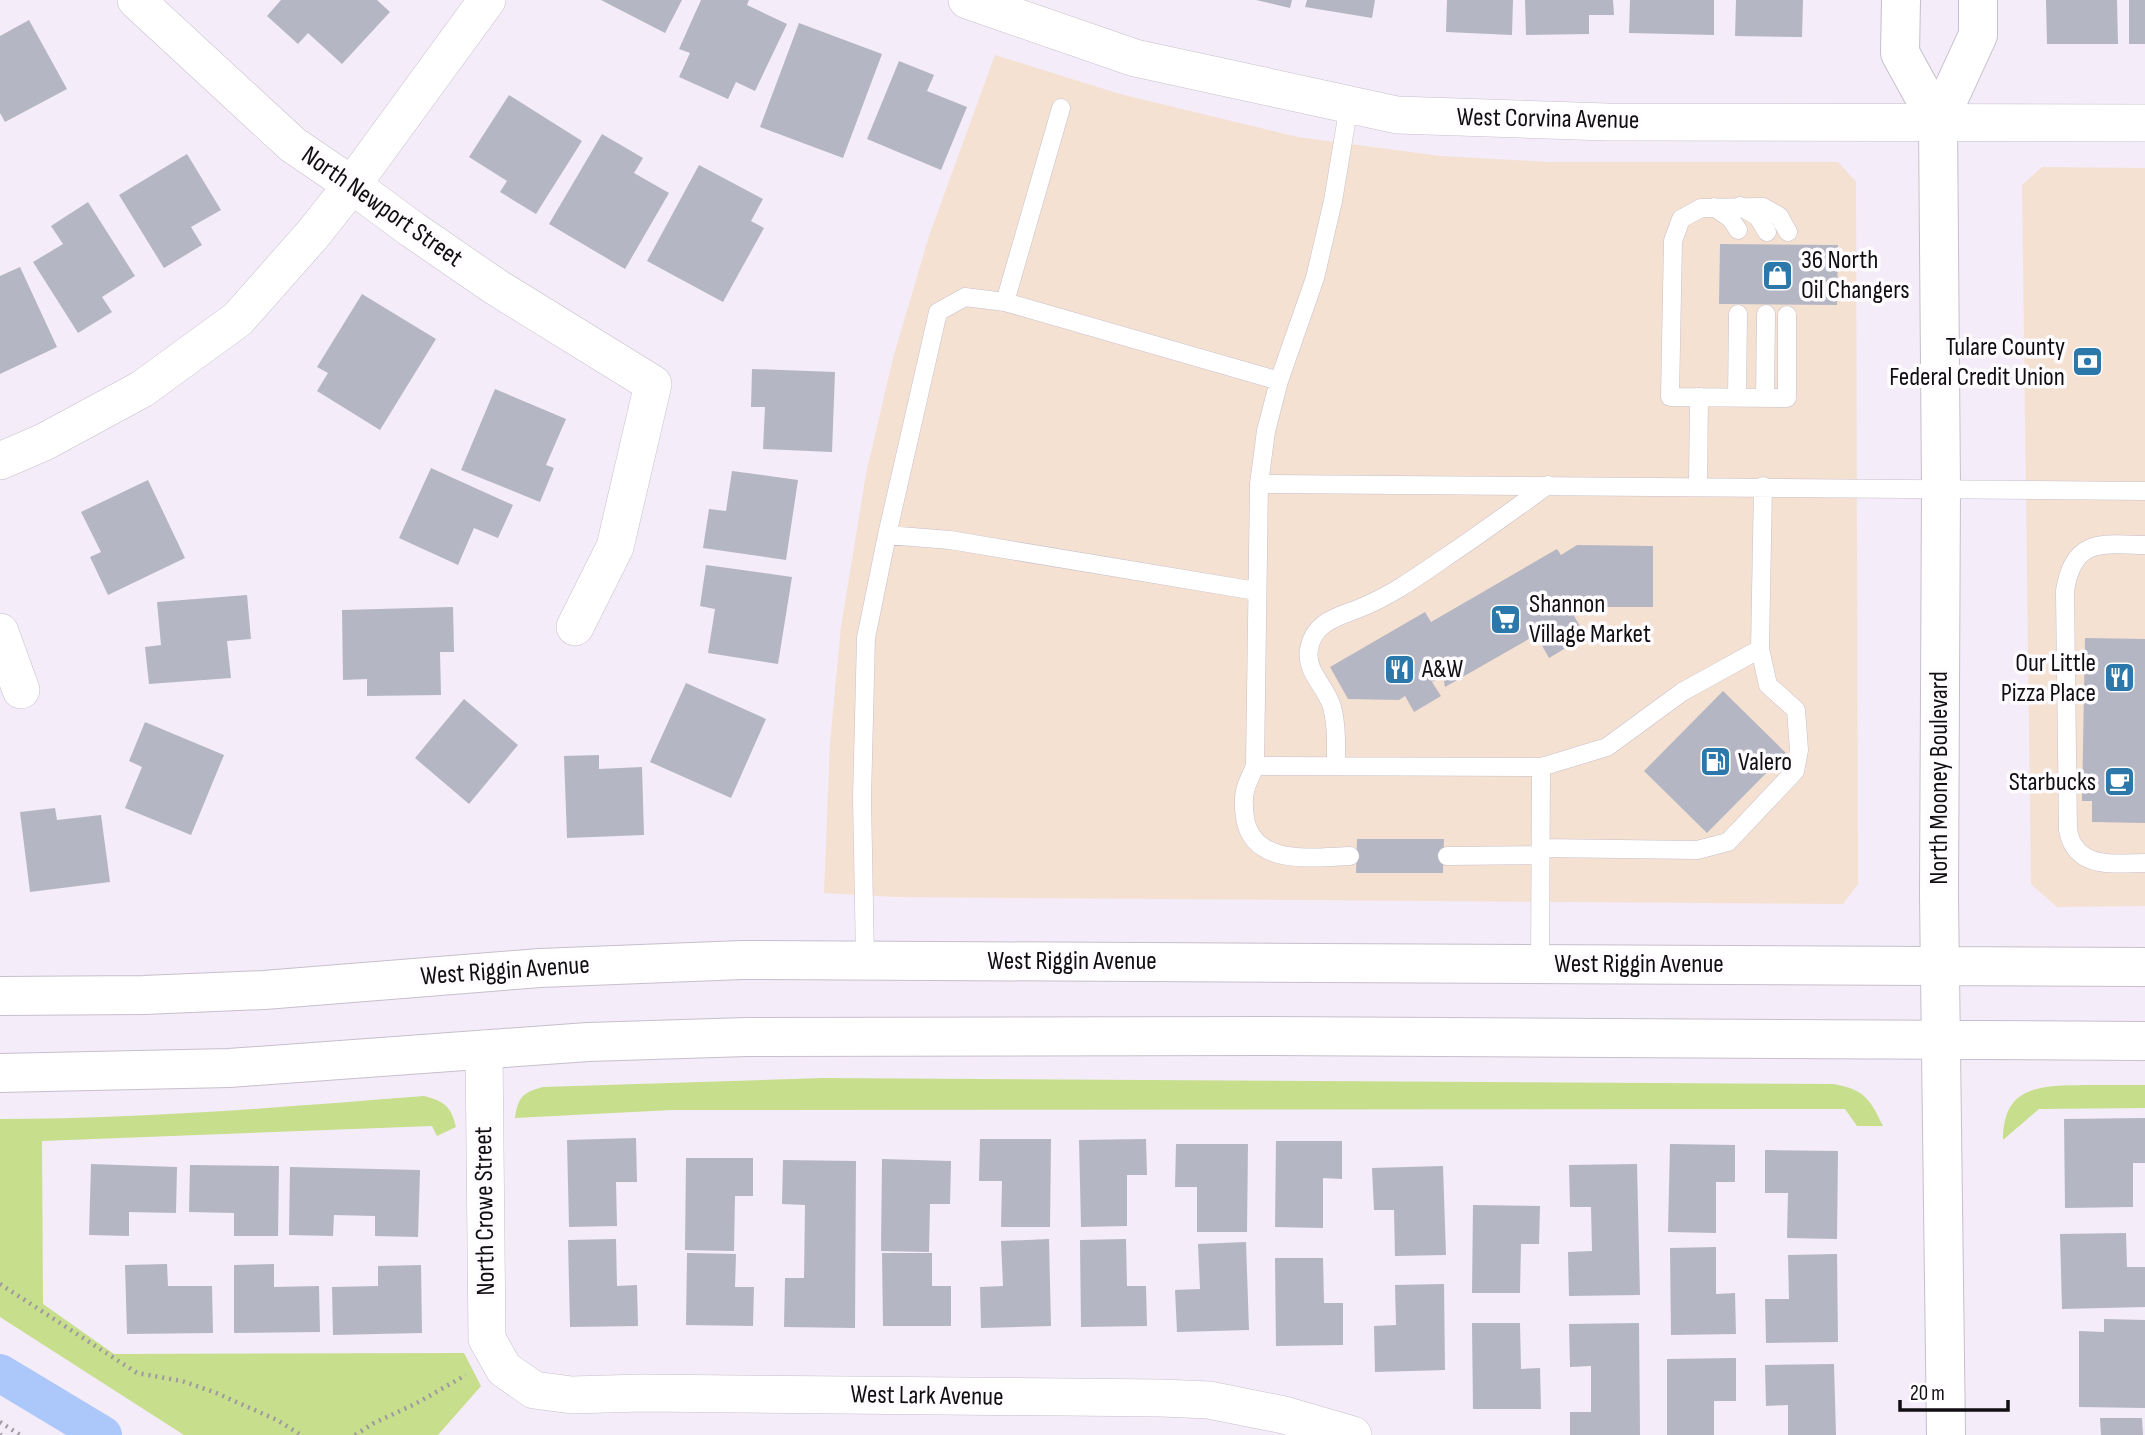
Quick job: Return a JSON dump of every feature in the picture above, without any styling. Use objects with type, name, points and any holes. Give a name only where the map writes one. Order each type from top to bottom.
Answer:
[{"type":"main road","name":"North Mooney Boulevard","points":[[1901,0],[1900,53],[1938,122]]},
{"type":"main road","name":"North Mooney Boulevard","points":[[1946,1435],[1939,878],[1941,488],[1938,122],[1978,34],[1978,0]]},
{"type":"main road","name":"West Riggin Avenue","points":[[0,996],[144,995],[264,990],[461,973],[742,960],[2145,967]]},
{"type":"main road","points":[[0,1073],[229,1068],[601,1041],[747,1037],[1289,1036],[2145,1041]]},
{"type":"street","name":"North Newport Street","points":[[136,0],[293,145],[496,287],[653,384],[615,547],[575,627]]},
{"type":"street","points":[[0,461],[44,442],[142,389],[238,319],[352,185],[487,0]]},
{"type":"street","name":"West Corvina Avenue","points":[[967,0],[1135,58],[1396,115],[1594,121],[2145,122]]},
{"type":"street","points":[[0,632],[21,690]]},
{"type":"street","name":"North Crowe Street","points":[[484,1049],[487,1339],[501,1364]]},
{"type":"street","name":"West Lark Avenue","points":[[501,1364],[534,1390],[572,1395],[640,1393],[1209,1400],[1284,1415],[1353,1435]]},
{"type":"lane","points":[[1349,105],[1333,201],[1315,278],[1279,381],[1266,431],[1259,484],[1255,765],[1245,792],[1244,813],[1255,841],[1266,850],[1286,856],[1350,856]]},
{"type":"lane","points":[[1005,302],[1061,108]]},
{"type":"lane","points":[[1740,206],[1758,217],[1767,232]]},
{"type":"lane","points":[[1714,207],[1731,219],[1738,230]]},
{"type":"lane","points":[[1787,315],[1787,398],[1670,397],[1674,241],[1681,219],[1702,208],[1763,207],[1779,216],[1788,232]]},
{"type":"lane","points":[[865,960],[862,798],[866,638],[938,312],[965,297],[1005,302],[1279,381]]},
{"type":"lane","points":[[1737,398],[1738,314]]},
{"type":"lane","points":[[1765,397],[1766,314]]},
{"type":"lane","points":[[1698,486],[1699,397]]},
{"type":"lane","points":[[1259,484],[2145,491]]},
{"type":"lane","points":[[1336,765],[1336,737],[1331,703],[1313,674],[1308,659],[1316,630],[1328,620],[1371,604],[1419,576],[1548,485]]},
{"type":"lane","points":[[1447,856],[1697,850],[1728,842],[1795,771],[1800,750],[1796,710],[1768,685],[1760,649],[1763,486]]},
{"type":"lane","points":[[887,535],[950,540],[1256,591]]},
{"type":"lane","points":[[2145,545],[2109,544],[2089,548],[2076,558],[2068,574],[2065,591],[2068,830],[2074,847],[2086,858],[2105,864],[2145,863]]},
{"type":"lane","points":[[1255,765],[1541,767],[1607,747],[1682,692],[1760,649]]},
{"type":"lane","points":[[1540,964],[1541,767]]},
{"type":"path","points":[[0,1284],[123,1366],[137,1373],[182,1381],[214,1392],[277,1420],[301,1435]]},
{"type":"path","points":[[355,1435],[374,1423],[501,1364]]},
{"type":"path","points":[[0,1422],[20,1435]]},
{"type":"shaded area","points":[[995,55],[1120,94],[1298,137],[1440,156],[1549,162],[1838,162],[1856,182],[1858,884],[1843,904],[897,897],[824,893],[830,742],[841,627],[866,474],[893,358],[930,233]]},
{"type":"shaded area","points":[[2042,167],[2145,168],[2145,906],[2057,907],[2031,884],[2022,185]]},
{"type":"green space","points":[[823,1078],[1834,1084],[1853,1089],[1865,1097],[1883,1126],[1857,1126],[1845,1109],[672,1110],[515,1118],[523,1096],[543,1087]]},
{"type":"green space","points":[[2145,1085],[2145,1108],[2039,1109],[2003,1140],[2009,1108],[2027,1092],[2053,1086]]},
{"type":"green space","points":[[424,1096],[446,1106],[456,1127],[437,1136],[432,1126],[42,1141],[43,1304],[114,1354],[464,1353],[481,1386],[438,1435],[184,1435],[0,1317],[0,1119],[159,1115]]},
{"type":"building","points":[[281,0],[377,0],[390,12],[342,64],[308,33],[298,44],[267,16]]},
{"type":"building","points":[[601,0],[682,0],[665,33]]},
{"type":"building","points":[[701,0],[749,0],[747,5],[787,24],[755,91],[736,82],[728,99],[679,77],[690,53],[679,49]]},
{"type":"building","points":[[1256,0],[1292,0],[1290,8]]},
{"type":"building","points":[[1307,0],[1375,0],[1372,18],[1305,7]]},
{"type":"building","points":[[1447,0],[1513,0],[1512,35],[1446,32]]},
{"type":"building","points":[[1525,0],[1613,0],[1614,15],[1589,15],[1589,34],[1526,35]]},
{"type":"building","points":[[1630,0],[1714,0],[1714,35],[1629,33]]},
{"type":"building","points":[[1736,0],[1803,0],[1802,37],[1735,36]]},
{"type":"building","points":[[2046,0],[2117,0],[2118,44],[2047,44]]},
{"type":"building","points":[[2129,0],[2145,0],[2145,44],[2129,44]]},
{"type":"building","points":[[29,20],[67,89],[5,122],[0,113],[0,36]]},
{"type":"building","points":[[799,23],[882,54],[843,158],[760,127]]},
{"type":"building","points":[[899,61],[934,75],[927,91],[967,107],[941,170],[867,139]]},
{"type":"building","points":[[509,95],[582,141],[536,214],[500,192],[507,181],[469,157]]},
{"type":"building","points":[[602,134],[643,158],[634,173],[669,193],[625,269],[549,224]]},
{"type":"building","points":[[187,154],[221,210],[191,227],[202,245],[164,268],[119,195]]},
{"type":"building","points":[[699,165],[763,199],[751,221],[764,228],[723,302],[647,261]]},
{"type":"building","points":[[88,202],[135,276],[102,297],[112,312],[78,333],[33,262],[63,244],[51,226]]},
{"type":"building","name":"36 North Oil Changers","points":[[1720,244],[1838,245],[1837,305],[1719,304]]},
{"type":"building","points":[[20,267],[57,347],[0,374],[0,276]]},
{"type":"building","points":[[362,294],[436,339],[380,430],[317,391],[328,373],[317,367]]},
{"type":"building","points":[[752,369],[835,372],[832,452],[763,449],[765,407],[751,407]]},
{"type":"building","points":[[495,389],[566,419],[546,465],[554,468],[540,502],[461,470]]},
{"type":"building","points":[[431,468],[513,505],[498,538],[474,528],[458,565],[399,538]]},
{"type":"building","points":[[732,471],[798,480],[786,560],[703,548],[709,509],[726,511]]},
{"type":"building","points":[[148,480],[185,558],[108,595],[90,557],[101,552],[81,512]]},
{"type":"building","points":[[1577,545],[1653,546],[1653,607],[1591,607],[1574,616],[1586,636],[1549,658],[1536,635],[1445,687],[1443,676],[1432,682],[1441,696],[1414,712],[1405,696],[1399,700],[1348,699],[1330,667],[1425,612],[1431,622],[1557,549],[1561,555]]},
{"type":"building","points":[[706,565],[792,577],[778,664],[708,653],[715,609],[700,606]]},
{"type":"building","points":[[247,595],[251,639],[227,641],[231,678],[149,684],[145,647],[161,645],[157,602]]},
{"type":"building","points":[[453,607],[454,652],[440,652],[441,695],[367,696],[367,679],[343,680],[342,610]]},
{"type":"building","points":[[2085,638],[2145,639],[2145,823],[2092,822],[2092,801],[2082,801]]},
{"type":"building","points":[[686,683],[766,719],[731,798],[650,762]]},
{"type":"building","name":"Valero","points":[[1723,691],[1786,753],[1707,833],[1644,771]]},
{"type":"building","points":[[464,699],[518,745],[469,804],[415,758]]},
{"type":"building","points":[[145,722],[224,755],[191,835],[125,808],[142,767],[129,761]]},
{"type":"building","points":[[599,755],[599,769],[642,767],[644,835],[567,838],[564,756]]},
{"type":"building","points":[[55,808],[57,820],[101,815],[110,882],[30,892],[20,812]]},
{"type":"building","points":[[1357,839],[1444,839],[1443,873],[1356,873]]},
{"type":"building","points":[[2145,1118],[2145,1163],[2133,1163],[2133,1207],[2065,1208],[2064,1119]]},
{"type":"building","points":[[636,1138],[637,1182],[616,1182],[617,1226],[569,1227],[567,1140]]},
{"type":"building","points":[[980,1139],[1051,1139],[1050,1227],[1001,1227],[1002,1181],[979,1181]]},
{"type":"building","points":[[1146,1139],[1147,1175],[1127,1175],[1127,1226],[1081,1227],[1079,1140]]},
{"type":"building","points":[[1276,1141],[1342,1141],[1342,1179],[1323,1178],[1323,1228],[1275,1227]]},
{"type":"building","points":[[1176,1144],[1248,1144],[1247,1232],[1197,1232],[1197,1187],[1175,1187]]},
{"type":"building","points":[[1670,1144],[1735,1145],[1735,1182],[1716,1182],[1716,1233],[1668,1232]]},
{"type":"building","points":[[1765,1150],[1838,1151],[1837,1239],[1787,1238],[1788,1193],[1765,1193]]},
{"type":"building","points":[[686,1158],[753,1158],[753,1196],[735,1196],[734,1251],[685,1250]]},
{"type":"building","points":[[882,1159],[951,1161],[950,1204],[930,1204],[929,1252],[881,1251]]},
{"type":"building","points":[[783,1160],[856,1161],[855,1328],[784,1327],[785,1278],[804,1278],[805,1205],[782,1204]]},
{"type":"building","points":[[91,1164],[177,1167],[176,1213],[129,1212],[129,1236],[89,1235]]},
{"type":"building","points":[[1637,1164],[1640,1295],[1569,1296],[1568,1252],[1592,1251],[1591,1207],[1570,1207],[1569,1165]]},
{"type":"building","points":[[190,1165],[279,1166],[278,1236],[234,1236],[234,1213],[189,1212]]},
{"type":"building","points":[[1443,1166],[1446,1255],[1395,1256],[1394,1210],[1374,1210],[1372,1168]]},
{"type":"building","points":[[290,1167],[420,1170],[418,1237],[375,1236],[375,1216],[334,1215],[333,1236],[289,1235]]},
{"type":"building","points":[[1473,1205],[1540,1206],[1539,1244],[1521,1244],[1520,1293],[1472,1293]]},
{"type":"building","points":[[2126,1233],[2127,1267],[2145,1267],[2145,1307],[2062,1309],[2060,1234]]},
{"type":"building","points":[[616,1239],[617,1286],[637,1285],[638,1326],[570,1327],[568,1240]]},
{"type":"building","points":[[1049,1239],[1051,1326],[981,1328],[980,1287],[1003,1286],[1001,1241]]},
{"type":"building","points":[[1126,1239],[1127,1286],[1146,1286],[1147,1326],[1081,1327],[1080,1240]]},
{"type":"building","points":[[1246,1242],[1249,1330],[1177,1332],[1175,1290],[1200,1289],[1198,1244]]},
{"type":"building","points":[[1716,1247],[1716,1294],[1735,1293],[1736,1334],[1671,1335],[1670,1248]]},
{"type":"building","points":[[687,1253],[736,1254],[735,1287],[754,1287],[753,1326],[686,1325]]},
{"type":"building","points":[[882,1253],[932,1253],[932,1286],[951,1286],[951,1326],[883,1326]]},
{"type":"building","points":[[1837,1254],[1838,1342],[1766,1343],[1765,1299],[1789,1299],[1788,1255]]},
{"type":"building","points":[[1275,1258],[1323,1258],[1324,1303],[1343,1303],[1343,1345],[1276,1346]]},
{"type":"building","points":[[167,1264],[168,1286],[212,1286],[213,1333],[127,1334],[125,1265]]},
{"type":"building","points":[[274,1264],[274,1287],[319,1286],[320,1332],[234,1333],[234,1265]]},
{"type":"building","points":[[421,1265],[422,1333],[333,1335],[332,1287],[378,1286],[378,1266]]},
{"type":"building","points":[[1444,1284],[1445,1370],[1375,1372],[1374,1326],[1396,1325],[1395,1285]]},
{"type":"building","points":[[2104,1319],[2145,1320],[2145,1408],[2079,1407],[2079,1331],[2104,1332]]},
{"type":"building","points":[[1472,1323],[1520,1323],[1521,1369],[1540,1368],[1541,1409],[1473,1409]]},
{"type":"building","points":[[1639,1323],[1640,1435],[1570,1435],[1570,1412],[1591,1412],[1591,1366],[1570,1367],[1569,1324]]},
{"type":"building","points":[[1736,1358],[1736,1401],[1714,1401],[1714,1435],[1667,1435],[1667,1359]]},
{"type":"building","points":[[1834,1364],[1836,1435],[1788,1435],[1788,1405],[1766,1406],[1765,1365]]},
{"type":"building","points":[[2100,1418],[2142,1418],[2143,1435],[2101,1435]]},
{"type":"waterway","points":[[0,1373],[103,1435]]},
{"type":"place","name":"36 North Oil Changers","points":[[1778,275]]},
{"type":"place","name":"Tulare County Federal Credit Union","points":[[2088,362]]},
{"type":"place","name":"Shannon Village Market","points":[[1506,619]]},
{"type":"place","name":"A&W","points":[[1399,669]]},
{"type":"place","name":"Our Little Pizza Place","points":[[2119,678]]},
{"type":"place","name":"Valero","points":[[1715,762]]},
{"type":"place","name":"Starbucks","points":[[2119,782]]}]
